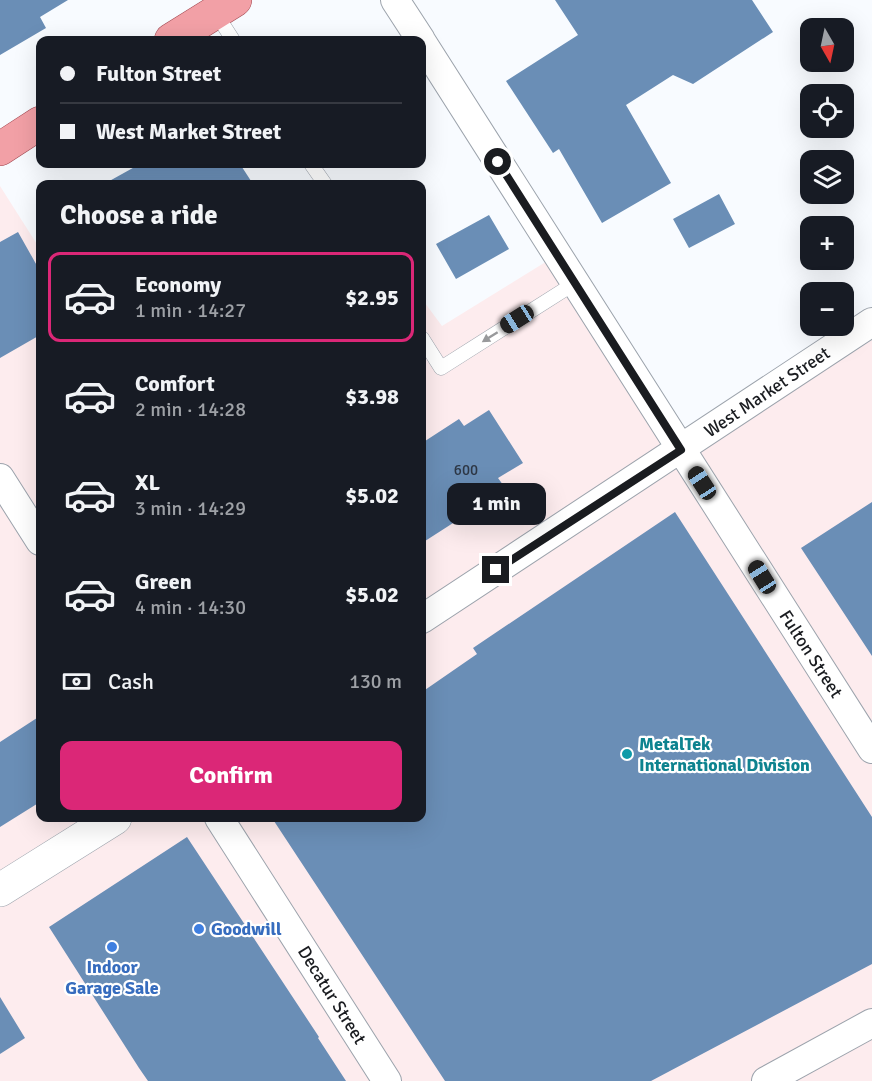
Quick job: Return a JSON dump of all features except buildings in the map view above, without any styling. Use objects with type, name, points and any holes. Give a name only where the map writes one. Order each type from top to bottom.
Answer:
[{"type":"main road","points":[[177,36],[225,6]]},
{"type":"main road","points":[[0,148],[36,126]]},
{"type":"street","name":"Fulton Street","points":[[395,0],[418,36]]},
{"type":"street","name":"Fulton Street","points":[[426,49],[872,749]]},
{"type":"street","name":"West Market Street","points":[[426,616],[872,322]]},
{"type":"street","points":[[0,478],[36,535]]},
{"type":"street","points":[[0,890],[110,822]]},
{"type":"street","name":"Decatur Street","points":[[222,822],[387,1081]]},
{"type":"street","points":[[766,1081],[872,1023]]},
{"type":"lane","points":[[225,6],[232,36]]},
{"type":"lane","points":[[426,344],[441,368],[575,283]]},
{"type":"shaded area","points":[[0,186],[36,243],[36,822],[426,822],[426,304],[442,326],[565,250],[696,453],[872,340],[872,1081],[0,1081]]},
{"type":"place","name":"MetalTek International Division","points":[[627,754]]},
{"type":"place","name":"Goodwill","points":[[199,929]]},
{"type":"place","name":"Indoor Garage Sale","points":[[112,947]]},
{"type":"route","points":[[496,570],[681,450],[498,162]]}]
